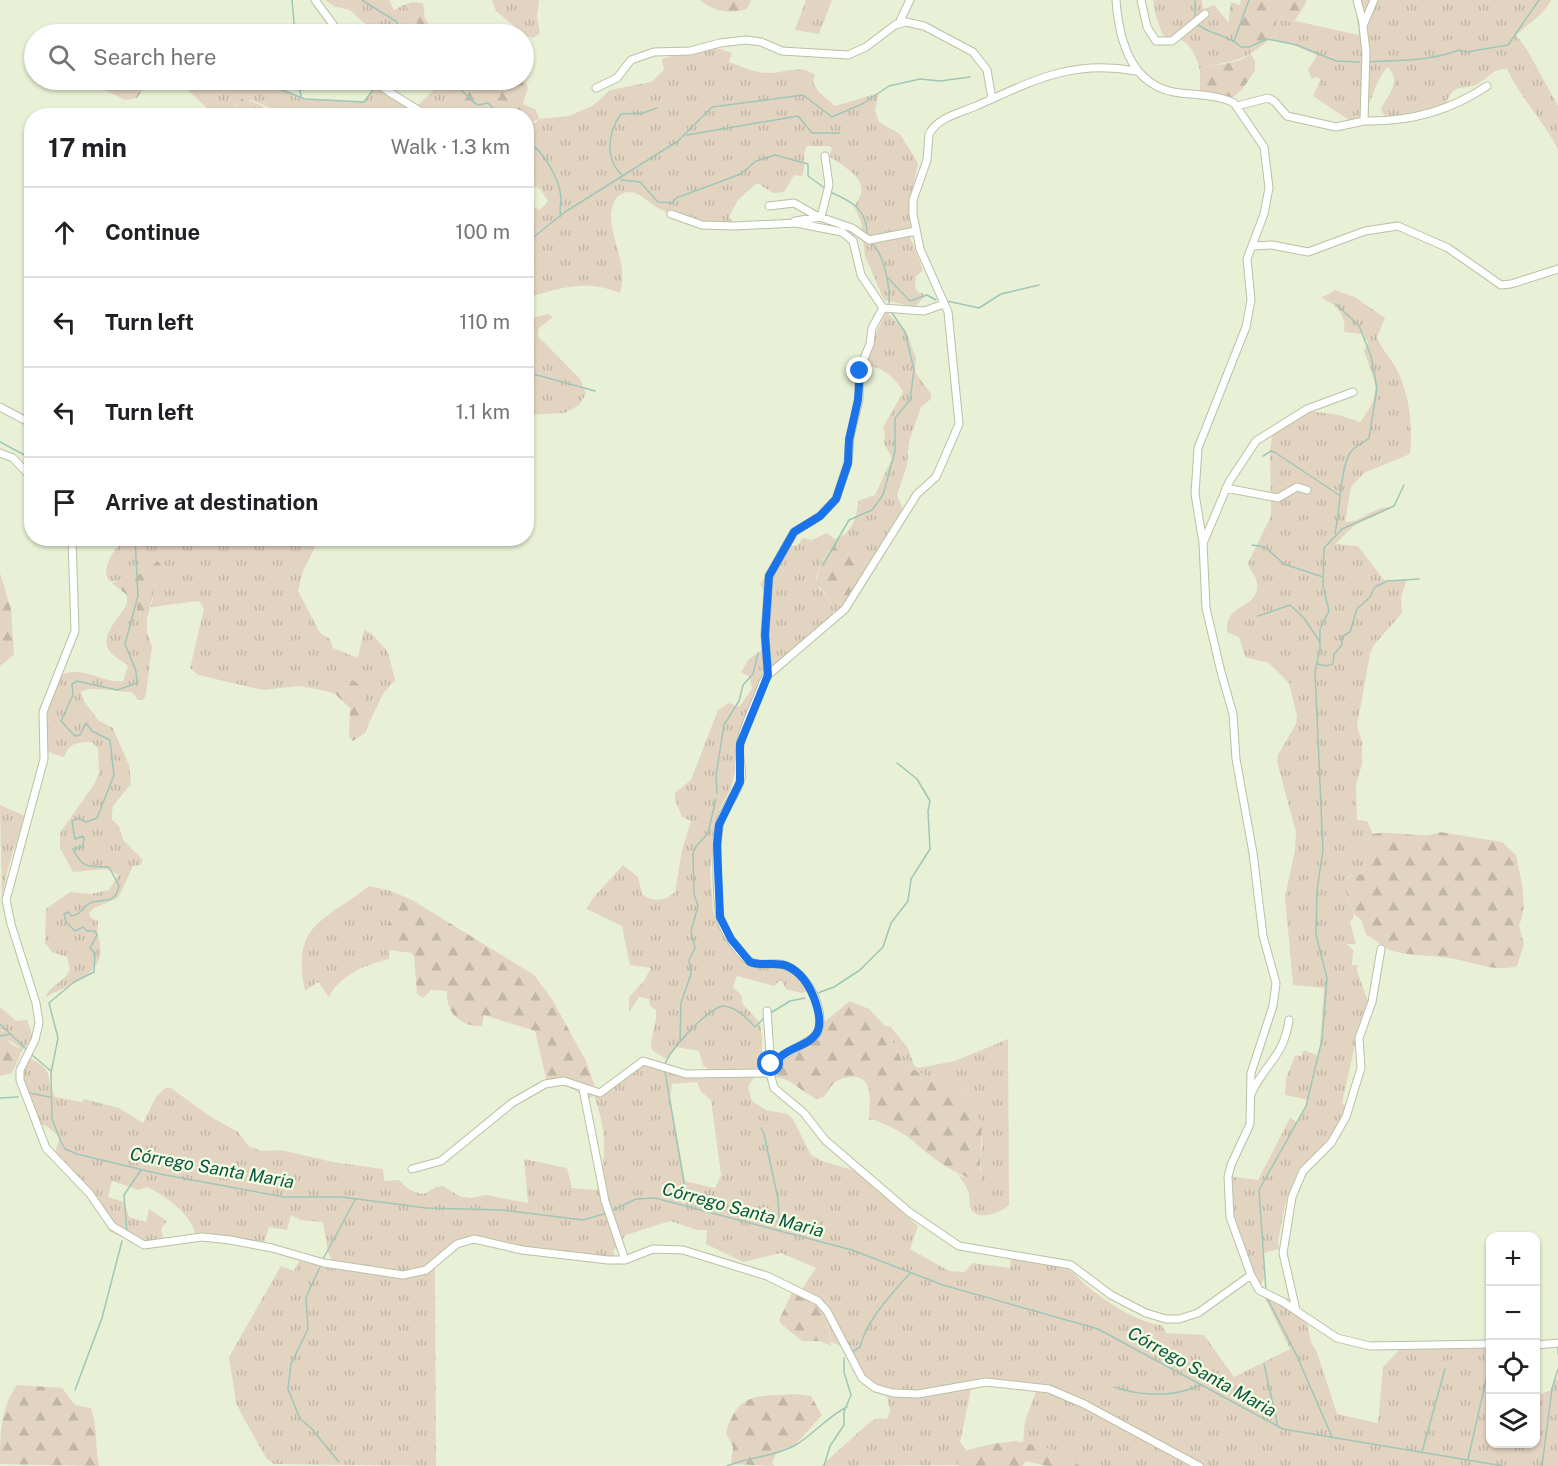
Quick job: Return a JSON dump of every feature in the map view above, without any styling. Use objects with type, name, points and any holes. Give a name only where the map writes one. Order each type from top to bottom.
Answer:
[{"type":"street","points":[[315,0],[333,24]]},
{"type":"street","points":[[596,88],[617,78],[631,60],[654,52],[690,51],[723,42],[746,40],[761,42],[782,51],[848,55],[866,47],[899,23],[910,0]]},
{"type":"street","points":[[1116,0],[1126,50],[1136,71]]},
{"type":"street","points":[[1141,0],[1148,27],[1156,41],[1172,41],[1205,14]]},
{"type":"street","points":[[1357,0],[1364,26],[1366,52],[1364,121]]},
{"type":"street","points":[[1364,26],[1374,0]]},
{"type":"street","points":[[899,23],[921,25],[974,52],[987,70],[992,99]]},
{"type":"street","points":[[768,675],[845,609],[917,494],[936,477],[960,420],[949,319],[922,255],[912,205],[926,165],[927,141],[930,131],[943,120],[1028,82],[1078,69],[1104,66],[1136,71],[1162,90],[1226,99],[1237,105],[1261,141],[1268,160],[1268,194],[1247,259],[1251,300],[1246,327],[1197,451],[1195,494],[1203,543],[1206,608],[1233,714],[1237,764],[1253,853],[1263,936],[1276,983],[1273,1006],[1251,1073],[1250,1124],[1231,1165],[1228,1193],[1230,1217],[1256,1287],[1296,1310],[1324,1331],[1356,1345],[1486,1344]]},
{"type":"street","points":[[1237,105],[1268,98],[1274,100],[1287,116],[1336,127],[1364,121],[1388,121],[1434,113],[1457,104],[1487,86]]},
{"type":"street","points":[[386,90],[415,108]]},
{"type":"street","points":[[821,218],[828,185],[825,156]]},
{"type":"street","points":[[769,206],[794,203],[821,218],[852,228],[869,240],[916,231]]},
{"type":"street","points":[[671,214],[702,225],[734,226],[790,223],[821,218]]},
{"type":"street","points":[[790,223],[838,231],[848,235],[855,244],[861,275],[883,308]]},
{"type":"street","points":[[1252,246],[1272,245],[1308,252],[1365,231],[1398,226],[1448,248],[1504,285],[1558,269]]},
{"type":"street","points":[[883,308],[924,311],[944,304]]},
{"type":"street","points":[[770,1072],[778,1059],[815,1037],[820,1028],[819,1015],[809,987],[796,972],[783,964],[750,962],[726,932],[719,913],[717,845],[720,821],[740,782],[740,744],[768,675],[765,635],[769,576],[794,532],[820,516],[836,499],[848,463],[849,440],[858,400],[860,371],[870,344],[872,328],[883,308]]},
{"type":"street","points":[[1203,543],[1226,488],[1258,439],[1307,409],[1353,392]]},
{"type":"street","points":[[0,407],[24,420]]},
{"type":"street","points":[[0,453],[13,458],[24,470]]},
{"type":"street","points":[[1226,488],[1278,498],[1297,487],[1307,490]]},
{"type":"street","points":[[72,546],[75,631],[43,712],[44,759],[17,851],[3,910],[38,1014],[38,1033],[20,1070],[20,1080],[46,1148],[90,1194],[112,1226],[144,1245],[194,1238],[218,1238],[258,1244],[341,1266],[403,1275],[426,1270],[457,1244],[474,1239],[522,1251],[625,1260],[653,1250],[683,1250],[745,1268],[793,1286],[824,1306],[862,1378],[875,1389],[904,1394],[986,1382],[1035,1386],[1072,1398],[1199,1466]]},
{"type":"street","points":[[1296,1310],[1283,1253],[1292,1197],[1303,1171],[1331,1143],[1346,1117],[1361,1068],[1359,1038],[1373,997],[1381,949]]},
{"type":"street","points":[[767,1011],[770,1072],[774,1088],[804,1113],[825,1140],[909,1212],[959,1246],[1071,1265],[1111,1295],[1146,1313],[1166,1319],[1179,1320],[1198,1313],[1251,1275]]},
{"type":"street","points":[[1250,1097],[1260,1077],[1284,1044],[1289,1020]]},
{"type":"street","points":[[586,1109],[600,1093],[643,1061],[686,1074],[770,1072]]},
{"type":"street","points":[[412,1169],[441,1161],[462,1141],[512,1103],[541,1086],[564,1081],[600,1093]]},
{"type":"street","points":[[583,1089],[608,1211],[625,1260]]},
{"type":"street","points":[[1540,1345],[1557,1343]]},
{"type":"green space","points":[[325,0],[389,0],[394,10],[404,5],[415,17],[417,24],[366,24],[350,10],[336,7]]},
{"type":"green space","points":[[492,0],[539,0],[537,17],[540,33],[534,37],[534,24],[512,24],[496,11]]},
{"type":"green space","points":[[700,0],[751,0],[747,9],[728,12],[711,7]]},
{"type":"green space","points":[[806,0],[832,0],[819,34],[795,30]]},
{"type":"green space","points":[[1153,0],[1202,0],[1203,9],[1214,5],[1228,22],[1239,48],[1247,44],[1256,50],[1236,60],[1200,70],[1193,51],[1185,42],[1174,37],[1166,37],[1162,33]]},
{"type":"green space","points":[[1241,0],[1306,0],[1306,3],[1293,23],[1277,17],[1274,41],[1269,40],[1256,50],[1247,44],[1239,48],[1228,25],[1231,2],[1240,5]]},
{"type":"green space","points":[[1355,0],[1551,0],[1540,15],[1516,35],[1526,48],[1558,106],[1558,149],[1507,69],[1496,71],[1475,85],[1455,90],[1447,100],[1443,111],[1389,124],[1381,110],[1394,84],[1388,67],[1379,79],[1367,107],[1358,118],[1358,126],[1313,96],[1321,79],[1316,77],[1312,79],[1308,70],[1317,55],[1288,43],[1274,41],[1277,17],[1293,23],[1295,21],[1359,35]]},
{"type":"green space","points":[[412,2],[423,3],[425,19],[429,24],[417,24],[415,17],[404,5]]},
{"type":"green space","points":[[708,45],[732,53],[729,62],[753,71],[768,73],[803,70],[809,72],[815,75],[813,82],[818,91],[835,106],[879,93],[875,110],[879,122],[900,134],[918,163],[911,198],[910,237],[923,270],[916,276],[915,287],[918,292],[926,295],[915,307],[884,300],[865,256],[861,222],[854,206],[860,197],[860,183],[850,171],[829,156],[832,148],[828,146],[807,146],[802,176],[794,175],[784,192],[773,193],[757,183],[738,200],[729,217],[736,226],[685,219],[665,212],[636,193],[628,192],[618,196],[611,216],[622,267],[620,293],[596,286],[585,286],[562,288],[534,296],[534,207],[540,210],[548,201],[540,189],[534,186],[534,123],[539,119],[569,116],[594,105],[610,90],[651,82],[664,70],[662,59]]},
{"type":"green space","points":[[1251,54],[1255,61],[1255,70],[1244,87],[1232,98],[1218,100],[1200,91],[1200,70],[1239,60]]},
{"type":"green space","points":[[105,90],[143,90],[137,98],[125,100]]},
{"type":"green space","points":[[188,90],[281,90],[303,99],[363,102],[373,90],[382,90],[410,108],[272,108],[251,100],[237,103],[234,108],[207,108]]},
{"type":"green space","points":[[434,90],[449,90],[463,101],[480,101],[490,108],[415,108]]},
{"type":"green space","points":[[449,90],[527,90],[523,104],[532,108],[491,108],[481,101],[468,102]]},
{"type":"green space","points":[[242,98],[263,106],[263,108],[234,108]]},
{"type":"green space","points":[[534,109],[536,110],[539,119],[534,121]]},
{"type":"green space","points":[[1335,290],[1355,297],[1385,318],[1377,337],[1397,369],[1403,384],[1410,414],[1411,434],[1410,454],[1364,473],[1351,487],[1345,522],[1357,520],[1381,508],[1392,508],[1355,525],[1335,544],[1358,546],[1384,580],[1389,582],[1407,579],[1401,597],[1402,613],[1374,645],[1370,654],[1357,726],[1362,742],[1362,764],[1356,785],[1357,820],[1367,821],[1373,834],[1369,835],[1363,874],[1349,876],[1343,883],[1353,912],[1354,917],[1350,922],[1356,944],[1347,944],[1353,950],[1352,965],[1358,965],[1357,971],[1368,1001],[1359,1027],[1342,1103],[1346,1106],[1331,1136],[1298,1170],[1286,1200],[1278,1241],[1279,1249],[1263,1253],[1264,1278],[1259,1290],[1233,1238],[1227,1210],[1225,1180],[1226,1176],[1258,1180],[1290,1118],[1298,1123],[1308,1100],[1285,1095],[1286,1079],[1295,1055],[1301,1056],[1304,1050],[1319,1056],[1324,988],[1293,985],[1285,897],[1295,850],[1296,832],[1277,762],[1278,755],[1296,724],[1297,716],[1289,683],[1269,663],[1245,657],[1239,637],[1227,632],[1231,615],[1253,598],[1256,592],[1257,584],[1248,563],[1271,516],[1270,450],[1273,430],[1303,410],[1339,415],[1360,422],[1375,395],[1374,380],[1364,351],[1368,342],[1361,334],[1344,332],[1344,321],[1339,311],[1331,303],[1321,298]]},
{"type":"green space","points":[[886,312],[906,331],[916,358],[915,372],[931,394],[931,399],[921,407],[909,442],[907,465],[897,495],[903,509],[869,564],[837,546],[832,546],[821,563],[816,579],[819,588],[830,600],[844,605],[794,650],[755,692],[736,742],[735,772],[730,790],[719,810],[710,870],[713,911],[720,929],[741,958],[787,970],[802,982],[808,991],[802,993],[786,989],[781,980],[774,986],[737,976],[733,987],[742,996],[742,1003],[760,1023],[762,1037],[762,1064],[748,1087],[752,1101],[766,1110],[787,1114],[793,1119],[811,1155],[822,1161],[856,1171],[918,1226],[910,1249],[949,1271],[965,1272],[972,1263],[1010,1268],[1011,1257],[1046,1262],[1066,1268],[1113,1305],[1133,1316],[1162,1325],[1166,1333],[1204,1335],[1234,1377],[1290,1349],[1265,1298],[1288,1298],[1291,1308],[1307,1324],[1311,1342],[1317,1352],[1337,1414],[1378,1423],[1383,1367],[1401,1348],[1486,1347],[1486,1448],[1540,1448],[1540,1394],[1551,1390],[1554,1379],[1558,1380],[1558,1466],[1081,1466],[1057,1451],[1023,1443],[1025,1421],[1037,1389],[1023,1385],[972,1385],[960,1442],[967,1451],[962,1453],[958,1465],[821,1466],[871,1421],[879,1418],[887,1419],[890,1411],[886,1391],[866,1381],[848,1349],[831,1342],[825,1309],[800,1292],[816,1268],[781,1253],[743,1262],[706,1244],[707,1230],[697,1230],[670,1221],[626,1235],[613,1251],[618,1265],[477,1240],[459,1244],[435,1266],[436,1466],[274,1464],[267,1459],[236,1403],[229,1357],[281,1266],[294,1271],[299,1261],[335,1267],[328,1252],[323,1222],[300,1220],[291,1215],[287,1230],[269,1227],[263,1247],[196,1238],[185,1215],[162,1196],[147,1187],[139,1190],[112,1181],[108,1197],[124,1202],[129,1217],[146,1222],[149,1209],[167,1221],[161,1229],[163,1237],[155,1246],[136,1244],[109,1231],[98,1206],[53,1158],[60,1137],[45,1125],[39,1125],[21,1076],[27,1057],[43,1066],[55,1097],[82,1102],[84,1099],[119,1108],[143,1123],[156,1097],[165,1088],[171,1088],[211,1117],[238,1132],[249,1146],[261,1151],[281,1150],[333,1162],[383,1169],[384,1181],[399,1180],[410,1190],[424,1194],[443,1186],[459,1196],[470,1198],[486,1195],[528,1203],[524,1159],[567,1168],[572,1188],[597,1190],[603,1165],[604,1143],[601,1120],[594,1096],[639,1062],[666,1071],[711,1072],[703,1065],[699,1051],[676,1047],[666,1059],[652,1050],[656,1010],[650,1006],[649,999],[639,997],[629,1013],[629,997],[644,981],[651,968],[630,965],[622,926],[587,909],[593,898],[623,865],[638,877],[642,894],[646,897],[659,900],[675,892],[682,850],[691,821],[682,817],[675,800],[675,793],[691,780],[718,710],[729,703],[739,707],[752,689],[750,677],[741,672],[749,659],[762,650],[768,598],[760,584],[774,567],[786,540],[792,546],[798,545],[803,538],[812,540],[827,533],[834,539],[845,534],[857,513],[858,501],[875,495],[892,458],[884,444],[885,430],[882,429],[903,392],[886,372],[861,365]],"holes":[[[697,1082],[701,1092],[711,1100],[721,1175],[715,1188],[685,1181],[670,1097],[672,1084]]]},
{"type":"green space","points":[[548,314],[553,317],[539,328],[538,336],[580,379],[586,394],[579,405],[565,413],[534,415],[534,317]]},
{"type":"green space","points":[[118,546],[316,546],[303,571],[298,591],[320,633],[330,639],[333,648],[358,658],[364,630],[372,634],[388,652],[395,680],[383,694],[370,721],[366,717],[367,712],[352,679],[326,691],[299,686],[263,690],[198,675],[190,668],[204,609],[199,601],[151,607],[159,569],[126,579],[109,581],[106,570]]},
{"type":"green space","points":[[833,546],[869,564],[844,605],[830,600],[816,583],[821,563]]},
{"type":"green space","points":[[157,561],[161,564],[148,615],[144,617],[137,611],[137,602],[127,603],[127,595],[112,583],[147,572]]},
{"type":"green space","points":[[0,573],[11,609],[14,655],[0,666]]},
{"type":"green space","points":[[137,602],[139,614],[147,617],[147,633],[152,646],[146,695],[143,700],[138,700],[132,692],[90,689],[81,692],[83,700],[99,721],[113,728],[129,765],[131,784],[113,806],[111,819],[119,826],[123,840],[143,860],[141,865],[133,866],[118,898],[94,908],[89,913],[91,918],[98,921],[100,955],[97,964],[83,978],[46,997],[70,969],[67,957],[52,952],[45,943],[46,909],[70,892],[91,894],[109,890],[118,875],[106,869],[73,872],[60,848],[60,833],[95,783],[99,772],[98,749],[92,742],[87,742],[71,746],[64,757],[44,751],[43,716],[60,676],[76,672],[107,680],[123,681],[128,666],[112,654],[106,641],[111,628],[127,603]]},
{"type":"green space","points":[[351,679],[366,695],[366,717],[370,721],[365,733],[353,741],[349,737],[350,708],[335,694],[326,691]]},
{"type":"green space","points":[[0,805],[25,816],[8,868],[2,900]]},
{"type":"green space","points":[[1440,832],[1502,842],[1516,855],[1524,900],[1519,925],[1524,945],[1517,966],[1499,968],[1448,958],[1399,953],[1389,950],[1366,935],[1362,921],[1354,914],[1343,883],[1350,876],[1363,874],[1369,835],[1387,833],[1423,835]]},
{"type":"green space","points":[[369,886],[391,891],[389,959],[371,964],[347,976],[329,997],[318,982],[305,991],[302,968],[303,951],[307,938],[314,927]]},
{"type":"green space","points":[[391,891],[412,900],[534,975],[552,999],[586,1061],[594,1084],[593,1096],[589,1098],[569,1087],[547,1083],[535,1031],[484,1015],[482,1026],[467,1024],[452,1012],[447,999],[447,991],[431,990],[423,998],[417,994],[414,956],[411,953],[389,950],[387,945]]},
{"type":"green space","points":[[850,1001],[869,1009],[885,1026],[904,1065],[929,1077],[938,1074],[945,1076],[975,1106],[982,1126],[980,1165],[982,1179],[979,1181],[969,1178],[952,1170],[904,1134],[875,1120],[869,1120],[869,1090],[861,1078],[850,1077],[835,1082],[824,1097],[817,1099],[787,1080],[766,1079],[775,1062]]},
{"type":"green space","points":[[0,1007],[16,1021],[27,1020],[33,1037],[21,1052],[19,1047],[6,1038],[4,1030],[0,1030]]},
{"type":"green space","points":[[885,1026],[890,1026],[908,1048],[914,1065],[918,1068],[955,1061],[1008,1039],[1009,1205],[1006,1208],[986,1215],[977,1214],[971,1210],[968,1191],[957,1173],[963,1177],[982,1171],[980,1163],[981,1127],[974,1108],[962,1092],[938,1074],[929,1077],[904,1065]]},
{"type":"green space","points":[[0,1030],[6,1033],[10,1043],[22,1050],[12,1073],[0,1076]]},
{"type":"green space","points":[[793,1291],[825,1309],[831,1346],[820,1341],[802,1341],[781,1324],[779,1320]]},
{"type":"green space","points":[[17,1385],[62,1388],[75,1405],[91,1408],[95,1423],[99,1466],[0,1464],[4,1413]]},
{"type":"green space","points":[[794,1394],[811,1396],[822,1415],[794,1446],[776,1454],[772,1462],[774,1466],[731,1464],[733,1447],[726,1433],[736,1410],[750,1399]]},
{"type":"green space","points":[[1017,1441],[1057,1451],[1081,1466],[1047,1466],[1026,1461],[1022,1466],[958,1466],[957,1456],[971,1449]]},
{"type":"waterway","points":[[292,0],[294,24]]},
{"type":"waterway","name":"Córrego Santa Maria","points":[[362,0],[398,24]]},
{"type":"waterway","points":[[1195,0],[1195,20]]},
{"type":"waterway","points":[[1234,41],[1249,0]]},
{"type":"waterway","points":[[1367,62],[1426,58],[1459,50],[1466,52],[1508,45],[1539,0]]},
{"type":"waterway","points":[[1198,24],[1206,30],[1230,39],[1241,47],[1249,47],[1267,39],[1297,45],[1336,61],[1359,62]]},
{"type":"waterway","points":[[534,237],[565,212],[678,141],[712,107],[803,95],[832,117],[862,104],[889,86],[920,79],[940,81],[970,77]]},
{"type":"waterway","points":[[282,90],[305,99],[364,102],[373,90]]},
{"type":"waterway","points":[[300,90],[301,97]]},
{"type":"waterway","name":"Córrego Santa Maria","points":[[461,90],[478,105],[488,103],[493,108]]},
{"type":"waterway","points":[[623,176],[617,170],[611,154],[611,138],[616,121],[621,114],[643,113],[657,108]]},
{"type":"waterway","points":[[687,135],[798,116],[812,133],[840,133]]},
{"type":"waterway","name":"Córrego Santa Maria","points":[[534,147],[544,157],[554,173],[560,189],[561,216]]},
{"type":"waterway","points":[[621,180],[640,182],[658,202],[672,203],[676,198],[741,174],[756,161],[775,155],[808,164],[808,176],[826,189]]},
{"type":"waterway","points":[[830,192],[857,207],[865,219],[867,236]]},
{"type":"waterway","points":[[871,243],[883,262],[889,303]]},
{"type":"waterway","points":[[888,278],[910,301],[927,295],[936,300]]},
{"type":"waterway","points":[[947,301],[979,308],[1001,294],[1039,285]]},
{"type":"waterway","points":[[1335,533],[1347,460],[1356,446],[1369,438],[1377,388],[1371,356],[1359,326],[1336,304]]},
{"type":"waterway","points":[[823,565],[849,520],[872,510],[883,495],[895,451],[895,418],[910,400],[914,370],[905,332],[890,310]]},
{"type":"waterway","points":[[534,374],[595,391]]},
{"type":"waterway","points":[[0,442],[24,455]]},
{"type":"waterway","points":[[1263,456],[1271,451],[1276,453],[1339,495]]},
{"type":"waterway","points":[[1266,1291],[1259,1190],[1306,1106],[1322,1040],[1327,978],[1316,935],[1317,890],[1323,851],[1315,672],[1320,649],[1320,629],[1329,611],[1323,586],[1324,548],[1342,529],[1394,506],[1404,485]]},
{"type":"waterway","points":[[1252,545],[1265,547],[1284,564],[1323,577]]},
{"type":"waterway","name":"Córrego Santa Maria","points":[[135,546],[138,596],[125,644],[136,671],[137,683],[117,690],[77,681],[72,684],[73,695],[61,721],[75,736],[80,735],[86,723],[92,731],[110,740],[114,775],[97,818],[86,822],[78,818],[72,821],[75,839],[83,836],[84,840],[82,847],[73,849],[80,861],[87,866],[109,867],[119,886],[117,893],[110,899],[91,902],[71,916],[69,912],[64,914],[66,922],[75,931],[83,927],[87,931],[95,931],[97,935],[90,948],[95,953],[94,972],[74,982],[49,1003],[58,1038],[51,1073],[52,1119],[65,1149],[160,1174],[284,1197],[342,1197],[426,1208],[502,1210],[583,1220],[607,1213]]},
{"type":"waterway","points":[[1318,664],[1326,666],[1333,664],[1334,654],[1342,645],[1341,637],[1350,632],[1357,609],[1370,597],[1375,587],[1387,581],[1419,579]]},
{"type":"waterway","points":[[1258,616],[1290,605],[1304,618],[1320,642]]},
{"type":"waterway","points":[[717,793],[716,776],[724,725],[739,701],[743,685],[753,674],[758,653]]},
{"type":"waterway","points":[[815,994],[834,987],[860,970],[883,947],[891,923],[908,901],[911,879],[930,849],[928,811],[930,801],[917,779],[897,763]]},
{"type":"waterway","points":[[680,1041],[681,1003],[691,974],[689,960],[695,948],[691,931],[698,906],[694,894],[693,855],[694,849],[708,833],[716,799]]},
{"type":"waterway","points":[[769,1014],[790,1001],[805,998]]},
{"type":"waterway","points":[[665,1065],[673,1050],[690,1031],[709,1013],[718,1008],[724,1006],[737,1011],[755,1027],[765,1017]]},
{"type":"waterway","points":[[0,1024],[26,1049]]},
{"type":"waterway","points":[[0,1036],[10,1034]]},
{"type":"waterway","points":[[32,1055],[51,1071]]},
{"type":"waterway","points":[[665,1072],[688,1206]]},
{"type":"waterway","points":[[29,1093],[50,1097]]},
{"type":"waterway","points":[[0,1098],[18,1097]]},
{"type":"waterway","points":[[761,1128],[778,1199],[780,1231]]},
{"type":"waterway","points":[[127,1233],[124,1195],[141,1170]]},
{"type":"waterway","name":"Córrego Santa Maria","points":[[611,1211],[636,1199],[655,1198],[852,1250],[943,1285],[1098,1329],[1283,1429],[1503,1466]]},
{"type":"waterway","points":[[323,1259],[355,1200]]},
{"type":"waterway","points":[[75,1390],[102,1318],[122,1241]]},
{"type":"waterway","points":[[320,1267],[306,1297],[308,1329],[291,1364],[288,1389],[300,1419],[311,1428],[339,1462]]},
{"type":"waterway","points":[[852,1352],[860,1347],[874,1317],[910,1273]]},
{"type":"waterway","points":[[1267,1298],[1296,1354],[1332,1437]]},
{"type":"waterway","points":[[1558,1346],[1558,1354]]},
{"type":"waterway","points":[[824,1466],[830,1446],[844,1425],[844,1412],[851,1395],[844,1372],[844,1358]]},
{"type":"waterway","points":[[1264,1364],[1278,1427]]},
{"type":"waterway","points":[[1422,1452],[1445,1369]]},
{"type":"waterway","points":[[1542,1466],[1552,1389],[1558,1369]]},
{"type":"waterway","points":[[1468,1459],[1486,1380]]},
{"type":"waterway","points":[[1114,1387],[1146,1394],[1168,1394],[1200,1385]]},
{"type":"waterway","points":[[727,1466],[794,1446],[833,1415],[847,1407]]},
{"type":"route","points":[[771,1064],[770,1071],[778,1059],[818,1034],[819,1015],[809,987],[796,972],[783,964],[758,965],[750,962],[723,927],[719,913],[717,838],[720,821],[740,782],[742,773],[740,744],[752,709],[768,675],[765,666],[765,635],[769,576],[782,557],[794,532],[820,516],[836,499],[850,454],[849,440],[857,412],[860,371]]}]
